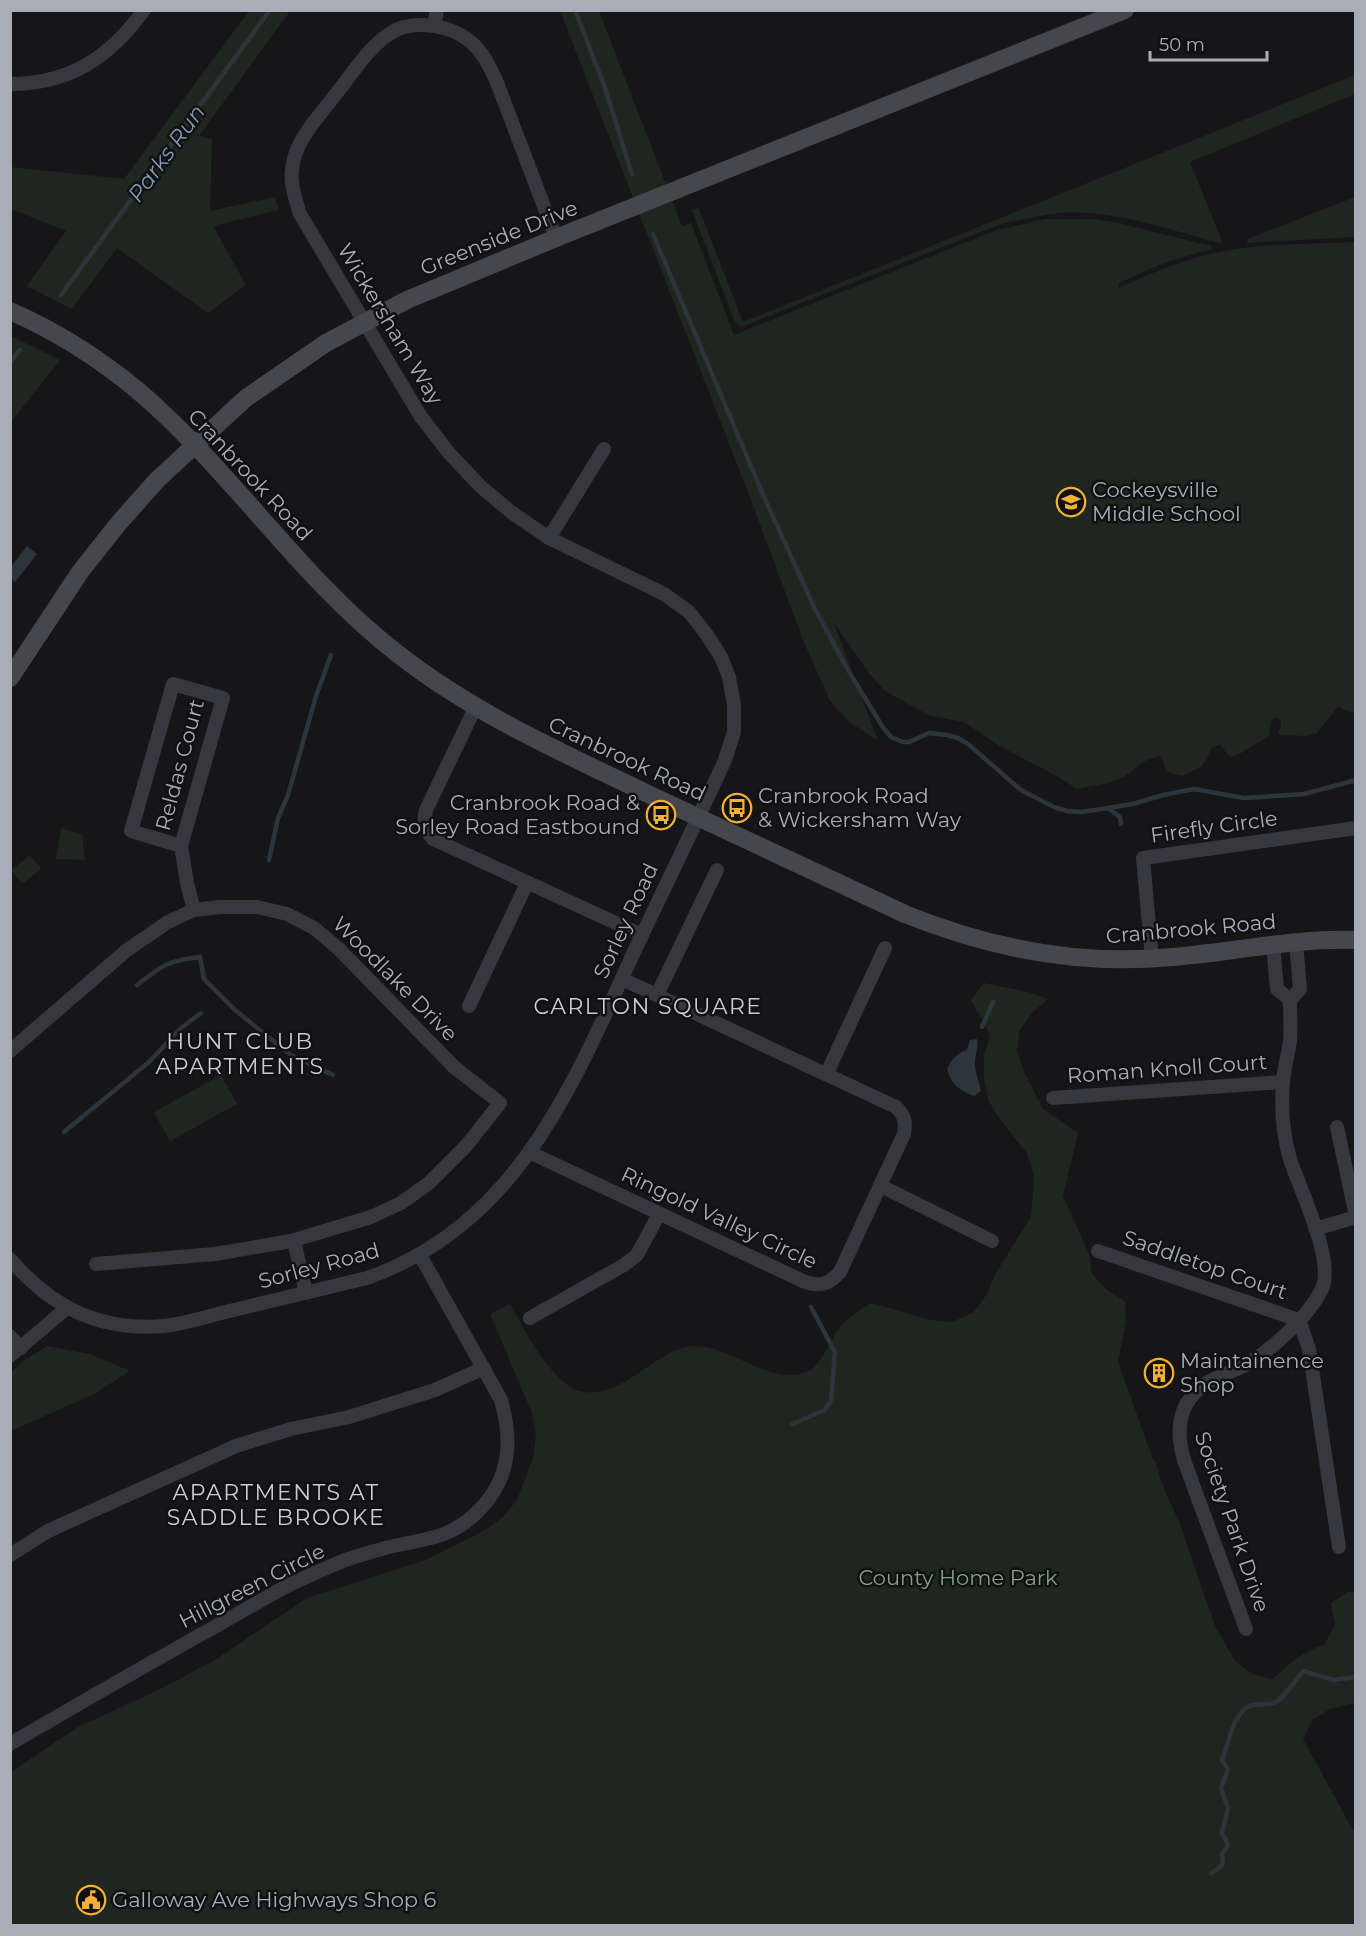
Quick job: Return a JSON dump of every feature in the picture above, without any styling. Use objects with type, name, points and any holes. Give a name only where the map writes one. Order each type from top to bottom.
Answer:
[{"type":"street","points":[[10,84],[43,82],[64,76],[85,66],[107,53],[130,31],[144,10]]},
{"type":"street","points":[[434,26],[437,10]]},
{"type":"street","name":"Greenside Drive","points":[[10,678],[57,605],[100,546],[157,480],[246,398],[327,343],[407,300],[1125,10]]},
{"type":"street","name":"Wickersham Way","points":[[556,238],[496,80],[485,58],[470,42],[453,32],[434,26],[408,26],[391,32],[372,48],[301,141],[292,169],[293,192],[300,214],[421,417],[449,453],[480,486],[511,512],[549,538],[664,594],[689,612],[721,657],[729,677],[734,705],[734,732],[725,760],[698,817]]},
{"type":"street","name":"Cranbrook Road","points":[[10,311],[71,341],[111,369],[155,406],[347,610],[397,654],[475,708],[541,743],[905,914],[969,938],[1018,950],[1064,957],[1109,960],[1152,959],[1296,942],[1356,940]]},
{"type":"street","points":[[549,538],[604,449]]},
{"type":"street","name":"Reldas Court","points":[[181,846],[131,831],[173,684],[223,698],[181,846],[194,910]]},
{"type":"street","points":[[475,708],[426,810],[423,822],[427,832],[433,839],[642,935]]},
{"type":"street","name":"Sorley Road","points":[[10,1259],[41,1290],[67,1308],[92,1318],[127,1327],[165,1326],[306,1293],[367,1278],[420,1255],[459,1228],[500,1190],[531,1153],[577,1072],[698,817]]},
{"type":"street","name":"Firefly Circle","points":[[1152,959],[1143,858],[1356,828]]},
{"type":"street","points":[[657,995],[717,870]]},
{"type":"street","points":[[469,1006],[527,883]]},
{"type":"street","name":"Woodlake Drive","points":[[10,1051],[127,950],[168,922],[194,910],[257,907],[287,914],[314,928],[339,949],[454,1066],[500,1103],[468,1145],[429,1183],[401,1203],[371,1217],[294,1241]]},
{"type":"street","points":[[1273,945],[1277,989],[1290,1000],[1300,989],[1296,942]]},
{"type":"street","points":[[827,1073],[885,948]]},
{"type":"street","name":"Ringold Valley Circle","points":[[531,1153],[805,1282],[817,1286],[830,1282],[840,1272],[904,1134],[906,1122],[903,1114],[896,1107],[827,1073],[622,979]]},
{"type":"street","name":"Society Park Drive","points":[[1246,1629],[1185,1463],[1178,1430],[1185,1408],[1193,1394],[1209,1382],[1254,1360],[1299,1320],[1317,1300],[1325,1282],[1325,1262],[1290,1157],[1283,1123],[1283,1082],[1290,1040],[1290,1000]]},
{"type":"street","name":"Roman Knoll Court","points":[[1053,1098],[1283,1082]]},
{"type":"street","points":[[1315,1229],[1356,1216],[1337,1127]]},
{"type":"street","points":[[881,1186],[992,1241]]},
{"type":"street","points":[[530,1318],[624,1265],[637,1255],[659,1214]]},
{"type":"street","points":[[96,1264],[215,1254],[294,1241],[306,1293]]},
{"type":"street","name":"Saddletop Court","points":[[1098,1251],[1299,1320]]},
{"type":"street","name":"Hillgreen Circle","points":[[10,1744],[291,1585],[352,1558],[396,1545],[436,1538],[456,1529],[473,1516],[489,1499],[499,1482],[507,1460],[509,1442],[507,1422],[501,1400],[420,1255]]},
{"type":"street","points":[[10,1336],[16,1352],[67,1308]]},
{"type":"street","points":[[1299,1320],[1309,1349],[1339,1547]]},
{"type":"street","points":[[10,1555],[48,1532],[236,1446],[291,1429],[349,1417],[435,1390],[484,1368]]},
{"type":"green space","points":[[249,11],[290,11],[199,136],[212,139],[210,211],[275,197],[279,210],[213,226],[246,285],[208,313],[117,248],[72,309],[27,286],[66,231],[11,209],[11,167],[124,179]]},
{"type":"green space","name":"Cockeysville Middle School","points":[[560,11],[599,11],[682,226],[691,223],[734,335],[997,230],[1045,219],[1093,219],[1119,223],[1211,246],[1212,249],[1176,259],[1141,273],[1118,284],[1119,288],[1167,267],[1218,252],[1269,245],[1355,242],[1355,710],[1352,713],[1338,707],[1317,733],[1307,736],[1277,735],[1281,719],[1275,718],[1271,721],[1269,736],[1230,757],[1220,745],[1212,748],[1202,766],[1182,776],[1167,772],[1161,756],[1147,760],[1114,781],[1077,789],[998,745],[964,722],[930,716],[885,691],[868,672],[834,623],[878,741],[848,721],[830,701],[803,640],[748,492]]},
{"type":"green space","points":[[1355,75],[1355,94],[1190,162],[1223,244],[1163,227],[1101,214],[1045,215],[1001,224],[741,327],[734,320],[692,210],[699,209],[743,322]]},
{"type":"green space","points":[[1355,197],[1355,237],[1247,243],[1248,239]]},
{"type":"green space","points":[[11,336],[60,360],[11,422]]},
{"type":"green space","points":[[61,828],[82,834],[85,860],[56,859]]},
{"type":"green space","points":[[30,855],[41,869],[22,884],[11,870]]},
{"type":"green space","name":"County Home Park","points":[[984,983],[1028,992],[1048,999],[1032,1013],[1020,1030],[1017,1051],[1024,1072],[1043,1109],[1078,1133],[1063,1196],[1089,1254],[1092,1274],[1107,1290],[1125,1301],[1126,1322],[1118,1362],[1162,1484],[1180,1524],[1215,1626],[1235,1661],[1252,1674],[1273,1679],[1297,1658],[1325,1644],[1335,1625],[1331,1603],[1349,1591],[1355,1593],[1355,1703],[1330,1709],[1312,1720],[1303,1739],[1355,1834],[1355,1925],[11,1925],[11,1772],[78,1727],[156,1691],[215,1660],[307,1598],[426,1560],[485,1530],[503,1517],[517,1500],[533,1458],[536,1436],[532,1413],[490,1314],[510,1304],[534,1345],[555,1373],[574,1389],[592,1392],[623,1383],[666,1355],[695,1346],[710,1348],[783,1375],[798,1374],[812,1369],[841,1326],[872,1303],[931,1320],[952,1322],[974,1312],[987,1294],[996,1273],[1030,1218],[1034,1174],[1026,1152],[988,1100],[984,1079],[984,1056],[990,1035],[971,1000]]},
{"type":"green space","points":[[221,1075],[237,1104],[170,1141],[154,1112]]},
{"type":"green space","points":[[47,1346],[90,1354],[130,1371],[94,1394],[11,1431],[11,1372],[24,1360]]},
{"type":"shaded area","points":[[27,546],[37,554],[15,582],[11,579],[11,567]]},
{"type":"shaded area","points":[[977,1039],[975,1066],[981,1091],[974,1096],[957,1086],[947,1069],[957,1055],[967,1050],[970,1040]]},
{"type":"waterway","name":"Parks Run","points":[[61,295],[270,10]]},
{"type":"waterway","points":[[575,10],[604,85],[632,174]]},
{"type":"waterway","points":[[653,234],[764,497],[814,607],[848,670],[891,737],[903,742],[909,742],[929,733],[958,738],[1021,790],[1067,811],[1082,812],[1133,804],[1194,789],[1244,798],[1304,794],[1356,780]]},
{"type":"waterway","name":"Parks Run","points":[[10,362],[20,350]]},
{"type":"waterway","points":[[269,860],[278,818],[288,795],[316,696],[331,655]]},
{"type":"waterway","points":[[1108,808],[1120,817],[1121,824]]},
{"type":"waterway","points":[[137,985],[166,965],[179,960],[200,957],[204,979],[235,1010],[291,1055],[333,1075]]},
{"type":"waterway","points":[[982,1027],[993,1002]]},
{"type":"waterway","points":[[64,1132],[149,1062],[181,1028],[201,1013]]},
{"type":"waterway","points":[[792,1424],[825,1410],[831,1401],[835,1352],[811,1307]]},
{"type":"waterway","points":[[1211,1873],[1223,1863],[1222,1854],[1228,1845],[1222,1833],[1228,1808],[1221,1788],[1228,1769],[1222,1760],[1236,1720],[1241,1713],[1253,1705],[1276,1702],[1304,1671],[1333,1680],[1356,1677]]},
{"type":"place","name":"Cockeysville Middle School","points":[[1071,502]]},
{"type":"place","name":"Cranbrook Road & Wickersham Way","points":[[737,808]]},
{"type":"place","name":"Cranbrook Road & Sorley Road Eastbound","points":[[661,815]]},
{"type":"place","name":"Maintainence Shop","points":[[1159,1373]]},
{"type":"place","name":"Galloway Ave Highways Shop 6","points":[[91,1900]]},
{"type":"district","name":"CARLTON SQUARE","points":[[648,1006]]},
{"type":"district","name":"HUNT CLUB APARTMENTS","points":[[240,1054]]},
{"type":"district","name":"APARTMENTS AT SADDLE BROOKE","points":[[276,1504]]}]
